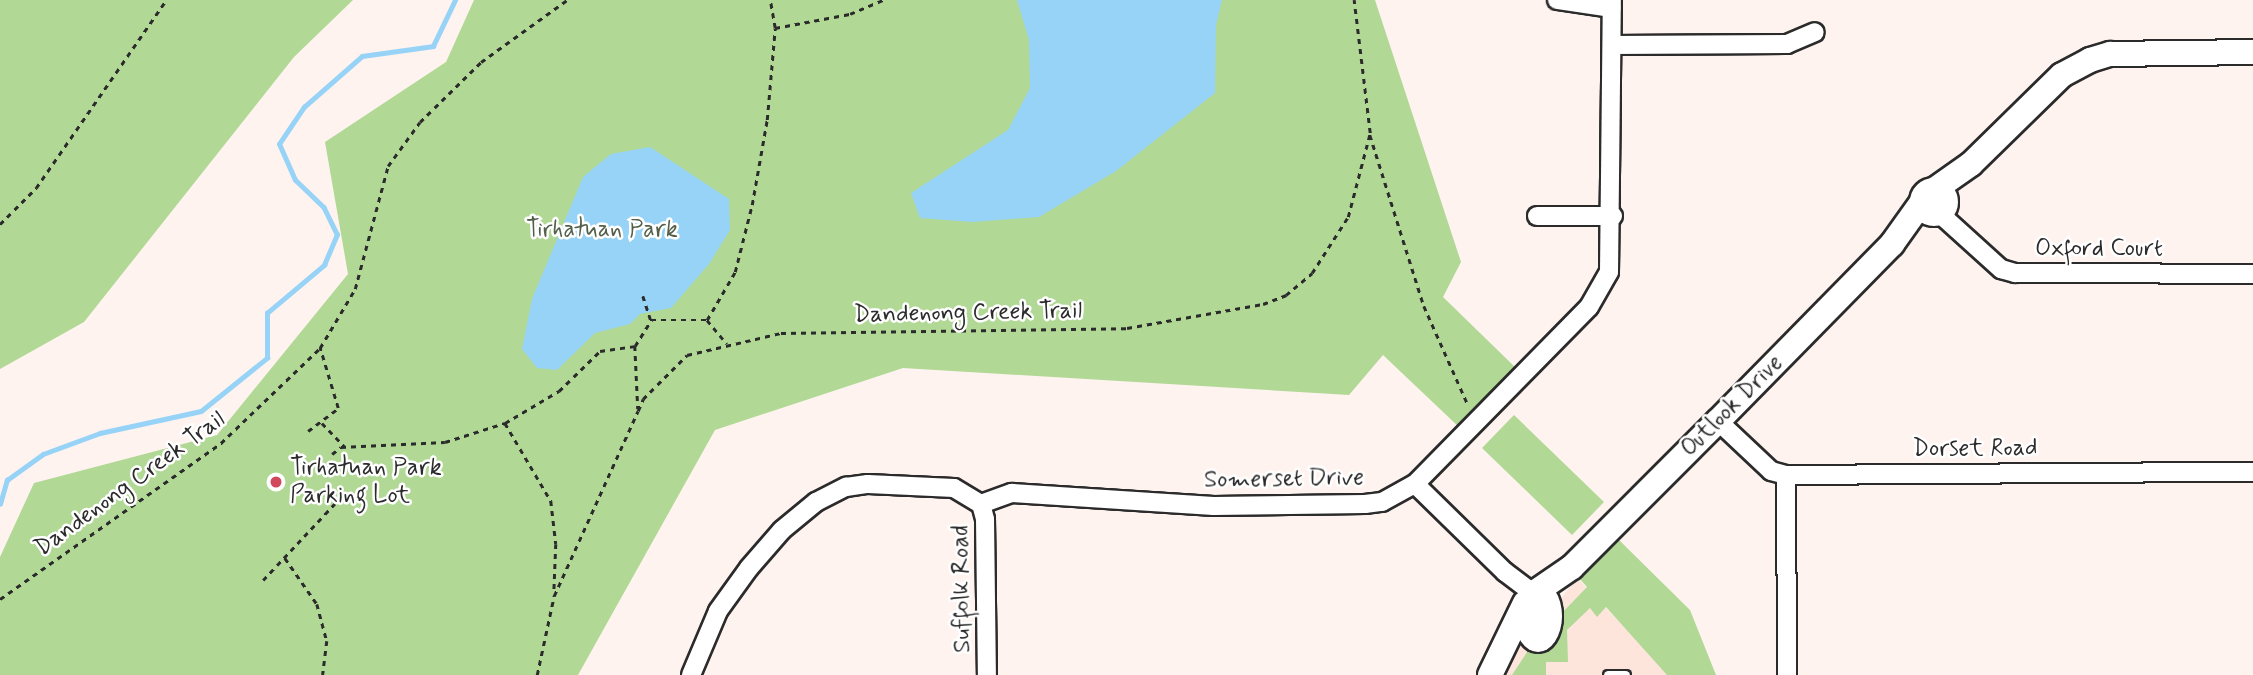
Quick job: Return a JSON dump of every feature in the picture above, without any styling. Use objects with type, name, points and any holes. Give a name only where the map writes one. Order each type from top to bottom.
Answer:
[{"type":"street","points":[[1557,0],[1611,4]]},
{"type":"street","name":"Somerset Drive","points":[[981,504],[1012,493],[1214,506],[1365,504],[1389,499],[1415,484],[1478,423],[1601,291],[1611,262],[1611,4]]},
{"type":"street","points":[[1612,45],[1787,44],[1815,32]]},
{"type":"street","name":"Outlook Drive","points":[[1490,675],[1506,641],[1534,600],[1572,567],[1892,244],[1937,205],[1971,164],[2062,75],[2090,60],[2110,54],[2253,52]]},
{"type":"street","name":"Oxford Court","points":[[1937,205],[2001,269],[2015,273],[2253,274]]},
{"type":"street","points":[[1536,216],[1612,216]]},
{"type":"street","points":[[1718,421],[1771,471],[1786,475],[1787,675]]},
{"type":"street","name":"Dorset Road","points":[[1786,475],[2253,472]]},
{"type":"street","points":[[691,675],[731,591],[782,530],[832,492],[868,484],[954,488],[981,504]]},
{"type":"street","points":[[1415,484],[1534,600]]},
{"type":"street","name":"Suffolk Road","points":[[981,504],[986,531],[987,675]]},
{"type":"lane","points":[[1608,675],[1625,675]]},
{"type":"path","points":[[0,224],[36,188],[166,0]]},
{"type":"path","name":"Dandenong Creek Trail","points":[[0,599],[221,443],[320,348],[355,289],[388,166],[420,122],[481,62],[567,0]]},
{"type":"path","points":[[707,320],[735,272],[768,120],[775,28],[770,0]]},
{"type":"path","points":[[775,28],[850,14],[883,0]]},
{"type":"path","name":"Dandenong Creek Trail","points":[[537,675],[554,596],[643,399],[687,355],[781,333],[1127,328],[1263,304],[1286,295],[1312,273],[1348,217],[1370,133],[1354,0]]},
{"type":"path","points":[[1370,133],[1424,306],[1478,423]]},
{"type":"path","points":[[643,296],[651,320]]},
{"type":"path","points":[[651,320],[707,320],[728,345]]},
{"type":"path","points":[[638,411],[635,346],[651,320]]},
{"type":"path","points":[[332,454],[346,447],[445,442],[505,423],[559,391],[600,351],[635,346]]},
{"type":"path","points":[[308,431],[322,424],[338,408],[320,348]]},
{"type":"path","points":[[505,423],[551,501],[556,544],[554,596]]},
{"type":"path","points":[[322,424],[346,447]]},
{"type":"path","points":[[263,580],[340,498]]},
{"type":"path","points":[[285,558],[317,604],[327,640],[323,675]]},
{"type":"shaded area","points":[[1577,578],[1664,668],[1667,675],[1501,675],[1530,625],[1549,614]]},
{"type":"green space","points":[[0,0],[353,0],[294,57],[84,322],[0,369]]},
{"type":"green space","name":"Tirhatuan Park","points":[[474,0],[1375,0],[1461,262],[1443,297],[1517,369],[1460,428],[1383,355],[1349,395],[903,368],[715,430],[578,675],[0,675],[0,557],[34,483],[217,435],[348,274],[325,142],[446,62]]},
{"type":"green space","points":[[1514,415],[1604,502],[1572,535],[1482,448]]},
{"type":"green space","points":[[1619,540],[1690,610],[1716,675],[1667,675],[1606,607],[1597,617],[1590,608],[1567,630],[1568,662],[1546,662],[1546,675],[1512,675],[1533,643],[1587,587],[1579,578]]},
{"type":"water","points":[[1017,0],[1222,0],[1216,25],[1215,93],[1116,171],[1039,217],[972,222],[920,218],[911,193],[1008,130],[1030,88],[1029,40]]},
{"type":"water","points":[[650,147],[729,199],[730,230],[709,264],[671,308],[640,314],[630,324],[595,333],[557,370],[537,368],[522,349],[532,299],[583,177],[611,154]]},
{"type":"waterway","points":[[0,504],[7,480],[43,454],[100,433],[201,411],[267,358],[267,313],[324,265],[337,235],[324,208],[295,180],[279,144],[304,107],[362,56],[433,46],[455,0]]},
{"type":"place","name":"Tirhatuan Park Parking Lot","points":[[276,482]]}]
